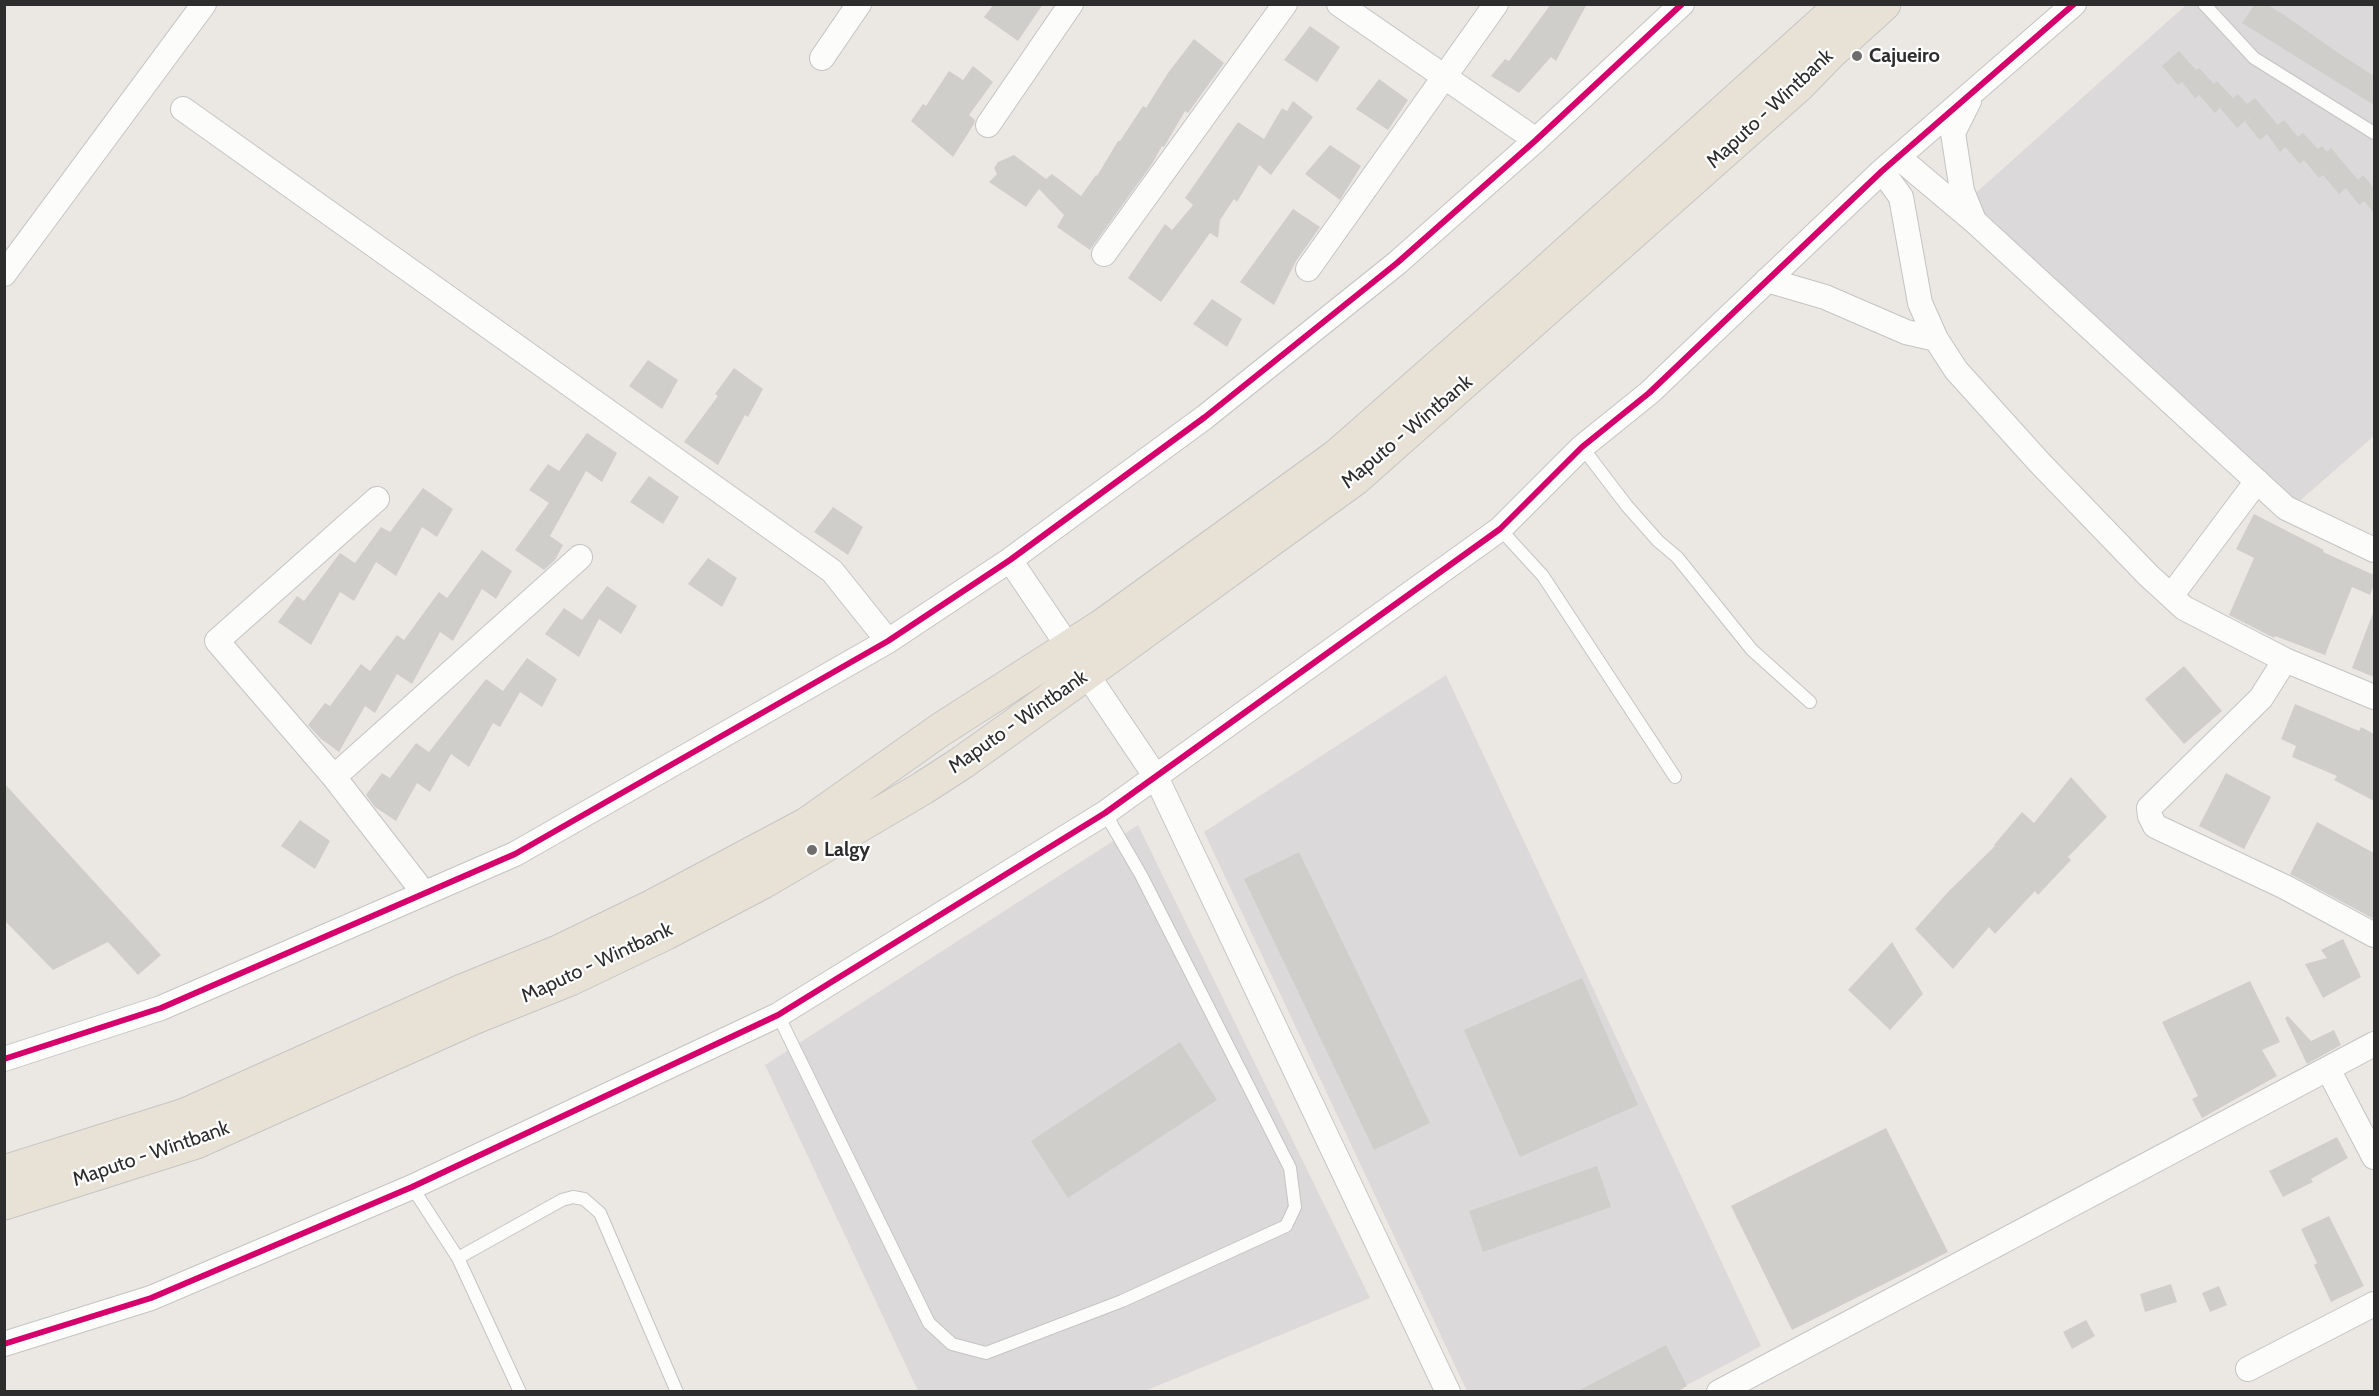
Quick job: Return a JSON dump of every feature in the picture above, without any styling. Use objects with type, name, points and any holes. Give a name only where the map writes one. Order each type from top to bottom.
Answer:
[{"type":"highway","name":"Maputo - Wintbank","points":[[4,1203],[196,1142],[473,1018],[570,979],[666,933],[821,850],[963,762],[1078,661],[1338,454],[1529,287],[1843,4]]},
{"type":"highway","name":"Maputo - Wintbank","points":[[4,1172],[185,1115],[462,991],[558,952],[653,906],[807,824],[940,730],[1078,661],[1356,478],[1798,86],[1830,53],[1884,4]]},
{"type":"street","points":[[4,274],[65,195],[204,4]]},
{"type":"street","points":[[822,58],[859,4]]},
{"type":"street","points":[[988,125],[1071,4]]},
{"type":"street","points":[[1104,254],[1285,4]]},
{"type":"street","points":[[1340,4],[1536,140]]},
{"type":"street","points":[[1308,269],[1496,4]]},
{"type":"street","points":[[4,1059],[161,1008],[515,854],[888,641],[1010,560],[1205,417],[1397,263],[1536,140],[1682,4]]},
{"type":"street","points":[[4,1344],[151,1298],[412,1187],[778,1015],[1105,813],[1500,529],[1582,447],[1649,393],[1890,164],[2074,4]]},
{"type":"street","points":[[1973,220],[1962,192],[1953,133],[1976,88]]},
{"type":"street","points":[[183,109],[832,571],[888,641]]},
{"type":"street","points":[[1890,164],[1973,220],[2286,508],[2374,550]]},
{"type":"street","points":[[1890,164],[1901,197],[1920,303],[1936,339],[1956,370],[2039,462],[2148,575],[2194,613],[2285,660],[2374,697]]},
{"type":"street","points":[[1767,280],[1825,297],[1906,332],[1936,339]]},
{"type":"street","points":[[2171,596],[2257,482]]},
{"type":"street","points":[[377,499],[217,641],[333,777],[424,893]]},
{"type":"street","points":[[333,777],[580,557]]},
{"type":"street","points":[[1010,560],[1156,777],[1448,1392]]},
{"type":"street","points":[[2285,660],[2261,698],[2149,808],[2150,816],[2155,826],[2285,887],[2374,935]]},
{"type":"street","points":[[1719,1392],[2374,1044]]},
{"type":"street","points":[[2328,1069],[2374,1157]]},
{"type":"street","points":[[2248,1369],[2374,1304]]},
{"type":"lane","points":[[2204,4],[2254,57],[2374,133]]},
{"type":"lane","points":[[1582,447],[1627,506],[1658,541],[1677,557],[1752,650],[1810,702]]},
{"type":"lane","points":[[1500,529],[1543,576],[1675,777]]},
{"type":"lane","points":[[778,1015],[929,1323],[952,1344],[986,1353],[1122,1301],[1286,1226],[1295,1207],[1290,1168],[1141,875],[1105,813]]},
{"type":"lane","points":[[412,1187],[458,1258],[520,1392]]},
{"type":"lane","points":[[458,1258],[562,1200],[573,1197],[584,1199],[600,1213],[677,1392]]},
{"type":"shaded area","points":[[2186,5],[2374,5],[2374,436],[2295,505],[1969,199]]},
{"type":"shaded area","points":[[1446,675],[1761,1346],[1676,1391],[1467,1391],[1204,832]]},
{"type":"shaded area","points":[[1138,825],[1370,1298],[1145,1391],[918,1391],[765,1065]]},
{"type":"building","points":[[994,4],[1043,4],[1018,41],[984,17]]},
{"type":"building","points":[[1551,4],[1587,4],[1556,61],[1551,57],[1519,93],[1491,76],[1505,59],[1509,61]]},
{"type":"building","points":[[2255,4],[2266,4],[2374,76],[2374,105],[2242,23]]},
{"type":"building","points":[[1310,26],[1340,47],[1317,82],[1284,60]]},
{"type":"building","points":[[1194,39],[1224,63],[1188,113],[1185,111],[1164,147],[1162,146],[1152,164],[1090,250],[1057,227],[1064,215],[1039,189],[1026,207],[989,182],[997,174],[994,168],[998,162],[1014,155],[1046,179],[1052,174],[1081,196],[1097,176],[1143,106],[1146,108],[1168,73]]},
{"type":"building","points":[[2179,51],[2196,70],[2199,68],[2214,84],[2217,81],[2233,98],[2238,94],[2247,104],[2255,98],[2278,125],[2284,120],[2298,137],[2303,133],[2318,149],[2322,146],[2327,152],[2331,148],[2358,180],[2363,175],[2374,188],[2374,213],[2364,201],[2359,205],[2346,188],[2339,194],[2323,175],[2319,178],[2304,160],[2300,164],[2285,147],[2280,152],[2267,134],[2260,140],[2245,122],[2252,115],[2237,128],[2220,108],[2215,113],[2199,95],[2195,98],[2182,82],[2178,85],[2162,66]]},
{"type":"building","points":[[973,66],[993,82],[969,115],[975,120],[974,124],[953,157],[911,121],[923,104],[926,106],[949,71],[963,80]]},
{"type":"building","points":[[1379,79],[1408,100],[1388,130],[1356,109]]},
{"type":"building","points":[[1293,101],[1313,117],[1271,175],[1259,165],[1237,202],[1234,199],[1220,220],[1218,238],[1210,233],[1161,302],[1128,278],[1165,224],[1172,230],[1193,205],[1185,198],[1238,122],[1264,139],[1282,108],[1287,111]]},
{"type":"building","points":[[1330,145],[1361,166],[1340,200],[1305,174]]},
{"type":"building","points":[[1293,209],[1320,227],[1296,261],[1274,305],[1240,282]]},
{"type":"building","points":[[1212,299],[1242,319],[1227,347],[1193,324]]},
{"type":"building","points":[[648,360],[678,380],[662,409],[629,386]]},
{"type":"building","points":[[734,368],[763,389],[748,417],[745,415],[718,465],[684,442],[718,396],[715,394]]},
{"type":"building","points":[[587,433],[617,453],[602,482],[586,471],[550,536],[563,545],[555,560],[544,570],[515,550],[549,503],[529,490],[548,464],[559,471]]},
{"type":"building","points":[[649,476],[679,497],[663,524],[630,502]]},
{"type":"building","points":[[423,488],[453,509],[437,537],[422,527],[396,576],[376,562],[354,601],[340,592],[311,645],[278,622],[297,596],[304,601],[340,553],[355,563],[381,527],[390,532]]},
{"type":"building","points":[[833,507],[863,527],[848,555],[814,532]]},
{"type":"building","points":[[2254,514],[2324,550],[2323,552],[2374,575],[2374,585],[2370,595],[2352,587],[2325,655],[2275,636],[2274,638],[2229,615],[2254,558],[2236,549]]},
{"type":"building","points":[[482,550],[512,571],[496,599],[482,589],[453,641],[440,632],[412,684],[397,674],[375,713],[365,706],[339,752],[320,738],[308,725],[325,703],[330,706],[361,664],[370,671],[397,635],[404,640],[439,592],[447,598]]},
{"type":"building","points":[[708,558],[737,578],[722,607],[688,584]]},
{"type":"building","points":[[607,586],[637,606],[621,634],[599,619],[579,657],[545,634],[564,608],[582,620]]},
{"type":"building","points":[[2374,613],[2374,677],[2352,668]]},
{"type":"building","points":[[527,658],[557,679],[542,707],[520,692],[500,727],[493,723],[469,767],[451,754],[430,792],[417,783],[396,821],[375,807],[366,795],[382,773],[390,778],[416,743],[429,752],[486,679],[503,691]]},
{"type":"building","points":[[2184,666],[2222,711],[2184,744],[2145,699]]},
{"type":"building","points":[[2295,704],[2359,731],[2361,727],[2374,734],[2374,801],[2334,780],[2337,776],[2292,757],[2296,746],[2281,739]]},
{"type":"building","points":[[2226,773],[2271,797],[2244,849],[2199,826]]},
{"type":"building","points":[[2071,777],[2107,817],[2068,857],[2071,860],[2038,895],[2035,891],[1995,934],[1989,927],[1953,969],[1915,929],[1948,892],[1995,846],[2022,812],[2034,823]]},
{"type":"building","points":[[4,783],[161,955],[138,975],[108,942],[53,970],[4,920]]},
{"type":"building","points":[[300,820],[330,841],[315,869],[281,846]]},
{"type":"building","points":[[2317,822],[2374,853],[2374,919],[2290,874]]},
{"type":"building","points":[[1299,852],[1430,1123],[1374,1150],[1244,879]]},
{"type":"building","points":[[2343,939],[2361,977],[2323,998],[2305,964],[2327,958],[2321,950]]},
{"type":"building","points":[[1892,942],[1923,994],[1890,1030],[1848,990]]},
{"type":"building","points":[[1582,978],[1638,1105],[1520,1157],[1464,1030]]},
{"type":"building","points":[[2250,981],[2280,1042],[2262,1050],[2277,1076],[2202,1118],[2192,1099],[2198,1096],[2162,1022]]},
{"type":"building","points":[[2288,1016],[2311,1041],[2334,1030],[2341,1045],[2307,1064],[2285,1018]]},
{"type":"building","points":[[1180,1042],[1217,1100],[1068,1198],[1031,1141]]},
{"type":"building","points":[[1886,1128],[1948,1252],[1792,1330],[1731,1206]]},
{"type":"building","points":[[2337,1137],[2348,1158],[2311,1179],[2313,1182],[2283,1197],[2269,1171]]},
{"type":"building","points":[[1597,1166],[1611,1207],[1483,1252],[1469,1211]]},
{"type":"building","points":[[2329,1216],[2364,1286],[2331,1302],[2314,1265],[2317,1263],[2301,1229]]},
{"type":"building","points":[[2171,1284],[2177,1302],[2145,1312],[2140,1294]]},
{"type":"building","points":[[2219,1286],[2227,1305],[2210,1312],[2202,1293]]},
{"type":"building","points":[[2086,1320],[2095,1336],[2072,1349],[2063,1332]]},
{"type":"building","points":[[1666,1345],[1687,1386],[1677,1392],[1576,1392]]},
{"type":"cycle path","points":[[4,1059],[161,1008],[515,854],[888,641],[1010,560],[1205,417],[1397,263],[1536,140],[1682,4]]},
{"type":"cycle path","points":[[4,1344],[151,1298],[412,1187],[778,1015],[1105,813],[1500,529],[1582,447],[1649,393],[1882,171],[2074,4]]},
{"type":"place","name":"Cajueiro","points":[[1857,56]]},
{"type":"place","name":"Lalgy","points":[[812,850]]}]
